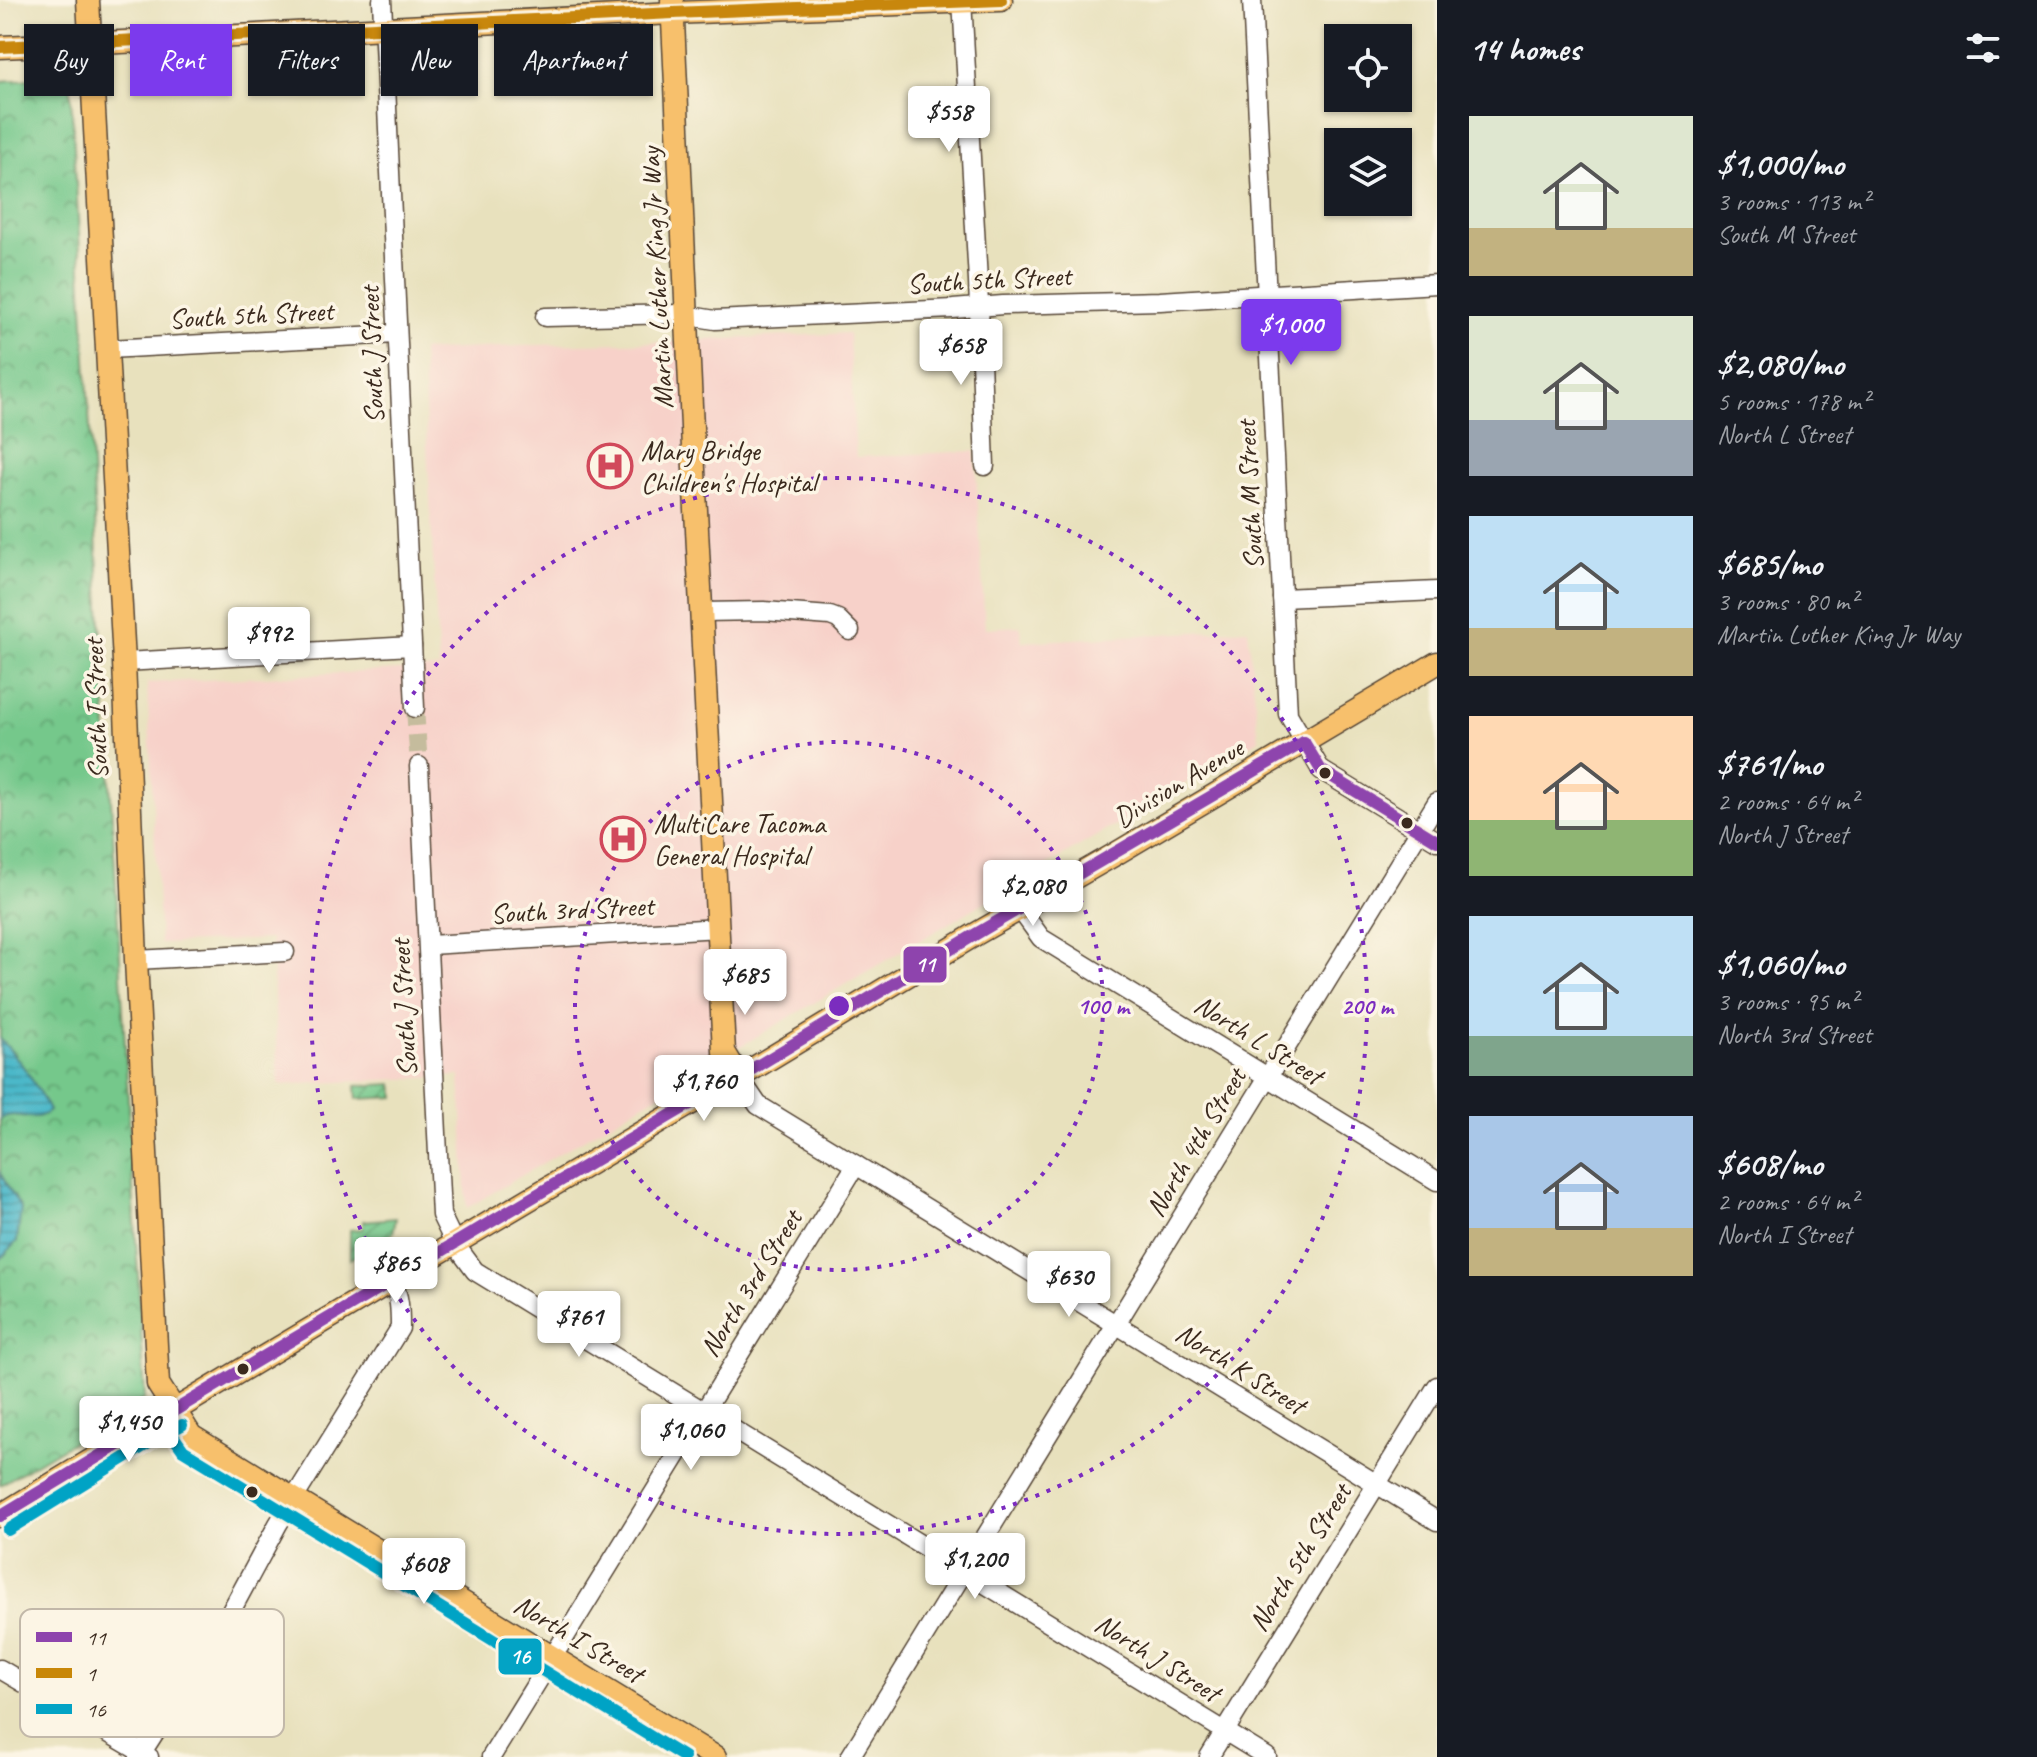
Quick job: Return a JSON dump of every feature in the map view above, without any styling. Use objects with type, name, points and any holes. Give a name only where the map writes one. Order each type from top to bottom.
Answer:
[{"type":"main road","name":"South I Street","points":[[88,0],[90,24]]},
{"type":"main road","points":[[449,24],[672,7],[1001,0]]},
{"type":"main road","name":"Martin Luther King Jr Way","points":[[672,7],[724,1052],[739,1077]]},
{"type":"main road","points":[[114,42],[381,29]]},
{"type":"main road","points":[[0,47],[24,46]]},
{"type":"main road","name":"South I Street","points":[[94,96],[158,1384],[175,1411]]},
{"type":"main road","name":"Division Avenue","points":[[0,1516],[313,1326],[1437,663]]},
{"type":"main road","name":"North I Street","points":[[175,1411],[191,1436],[715,1757]]},
{"type":"street","name":"South J Street","points":[[382,0],[383,24]]},
{"type":"street","name":"South M Street","points":[[1252,0],[1288,714],[1321,770],[1437,841]]},
{"type":"street","points":[[962,1],[985,466]]},
{"type":"street","name":"South J Street","points":[[386,96],[415,708]]},
{"type":"street","name":"South 5th Street","points":[[545,317],[688,315],[715,320],[1160,301],[1437,284]]},
{"type":"street","name":"South 5th Street","points":[[108,349],[397,334]]},
{"type":"street","points":[[1282,598],[1437,591]]},
{"type":"street","points":[[702,612],[764,611],[830,616],[845,624],[850,631]]},
{"type":"street","points":[[124,662],[412,646]]},
{"type":"street","name":"South J Street","points":[[419,766],[441,1215],[455,1244]]},
{"type":"street","name":"North 4th Street","points":[[850,1757],[1437,802]]},
{"type":"street","name":"North L Street","points":[[1020,909],[1038,936],[1437,1181]]},
{"type":"street","name":"South 3rd Street","points":[[429,945],[719,928]]},
{"type":"street","points":[[136,960],[285,952]]},
{"type":"street","name":"North K Street","points":[[739,1077],[758,1105],[1437,1521]]},
{"type":"street","name":"North 3rd Street","points":[[491,1757],[856,1165]]},
{"type":"street","name":"North J Street","points":[[455,1244],[475,1271],[1267,1757]]},
{"type":"street","points":[[233,1609],[294,1499],[400,1328],[400,1309],[392,1281]]},
{"type":"street","name":"North 5th Street","points":[[1209,1757],[1437,1386]]},
{"type":"street","points":[[0,1669],[20,1681]]},
{"type":"street","points":[[113,1737],[144,1756],[156,1737]]},
{"type":"shaded area","name":"MultiCare Tacoma General Hospital","points":[[849,333],[856,457],[975,451],[985,628],[1020,626],[1022,642],[1248,629],[1259,740],[467,1208],[460,1076],[279,1085],[271,939],[160,944],[147,683],[439,668],[422,351]]},
{"type":"green space","points":[[24,80],[24,96],[71,96],[145,1399],[0,1485],[0,81]]},
{"type":"green space","points":[[393,1084],[395,1097],[357,1099],[356,1086]]},
{"type":"green space","points":[[396,1218],[393,1233],[350,1259],[350,1230],[363,1229],[363,1221]]},
{"type":"water","points":[[0,1039],[21,1064],[49,1111],[36,1117],[13,1115],[0,1119]]},
{"type":"water","points":[[0,1173],[21,1209],[17,1241],[0,1260]]},
{"type":"tunnel","points":[[415,708],[419,766]]},
{"type":"transit line","name":"1","points":[[0,47],[1001,0]]},
{"type":"transit line","name":"11","points":[[1304,742],[1321,770],[1437,841]]},
{"type":"transit line","name":"11","points":[[0,1516],[1304,742]]},
{"type":"transit line","name":"16","points":[[162,1420],[183,1450],[684,1757]]},
{"type":"transit line","name":"16","points":[[8,1530],[182,1425]]},
{"type":"place","name":"Mary Bridge Children's Hospital","points":[[610,466]]},
{"type":"place","name":"MultiCare Tacoma General Hospital","points":[[623,839]]}]
